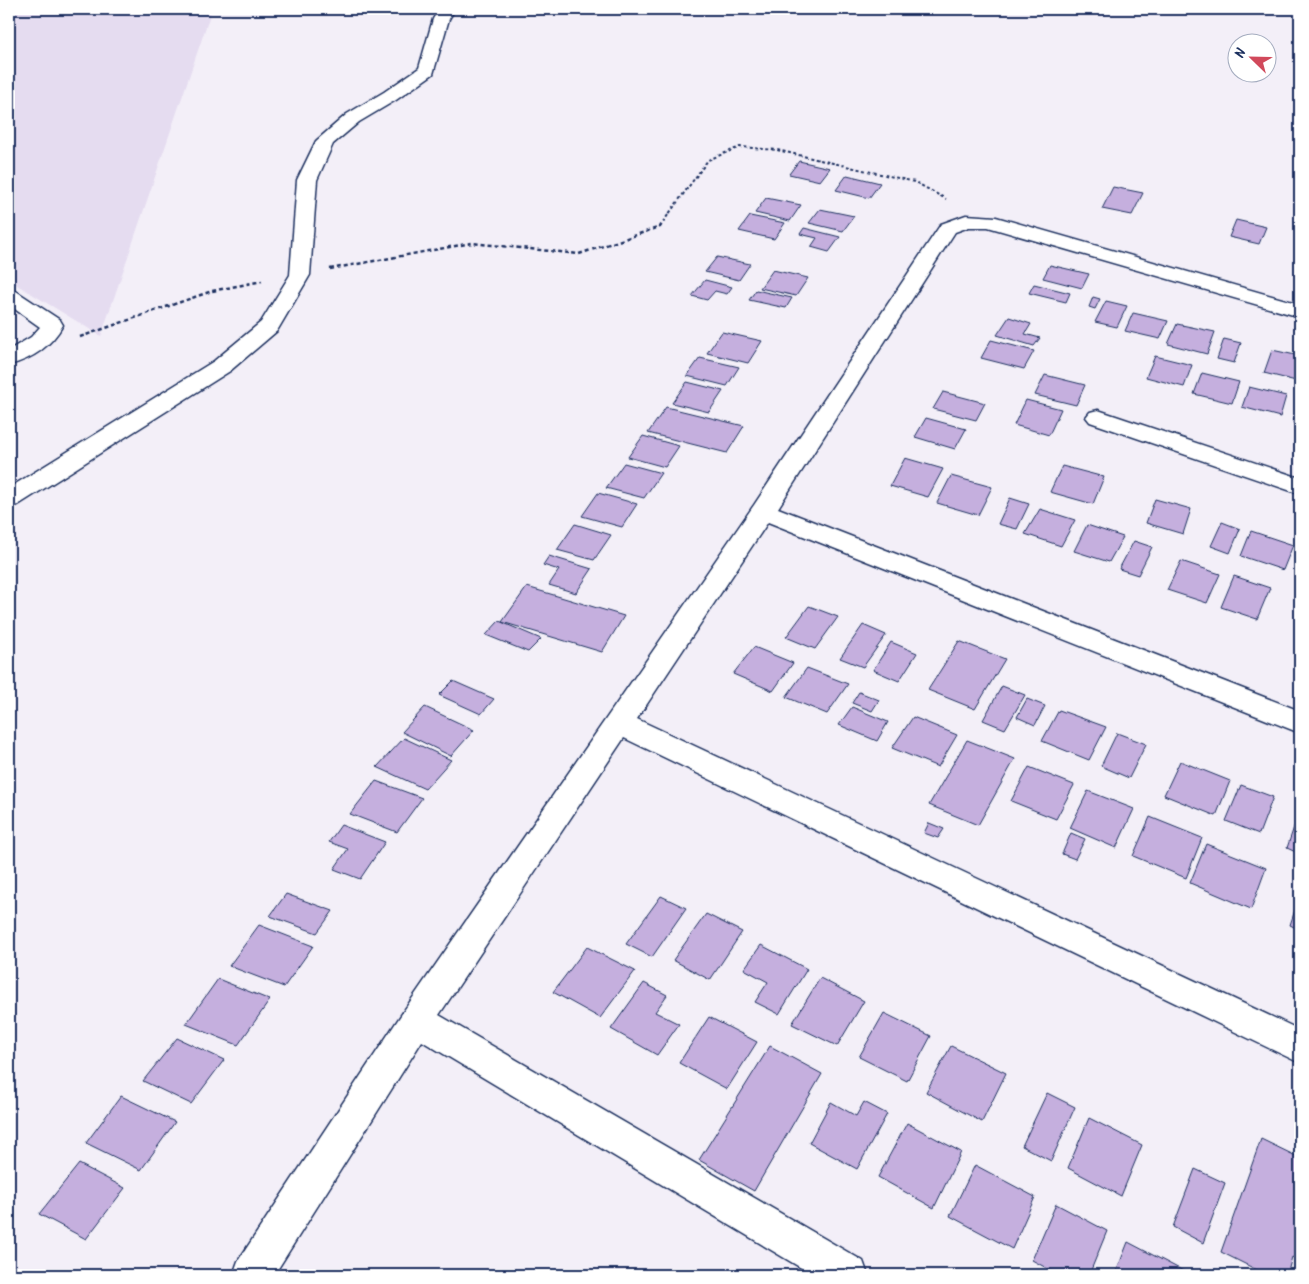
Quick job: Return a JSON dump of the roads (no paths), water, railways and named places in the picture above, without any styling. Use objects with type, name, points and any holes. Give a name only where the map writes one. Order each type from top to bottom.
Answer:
[{"type":"street","points":[[9,499],[222,366],[269,326],[300,275],[307,180],[325,141],[354,118],[427,70],[442,19],[447,9]]},
{"type":"street","points":[[252,1275],[417,1020],[763,511],[948,228],[966,221],[989,221],[1300,311]]},
{"type":"street","points":[[9,295],[52,325],[47,336],[37,345],[9,358]]},
{"type":"street","points":[[1098,417],[1300,486]]},
{"type":"street","points":[[763,511],[1300,722]]},
{"type":"street","points":[[619,723],[1300,1047]]},
{"type":"street","points":[[417,1020],[849,1275]]}]
